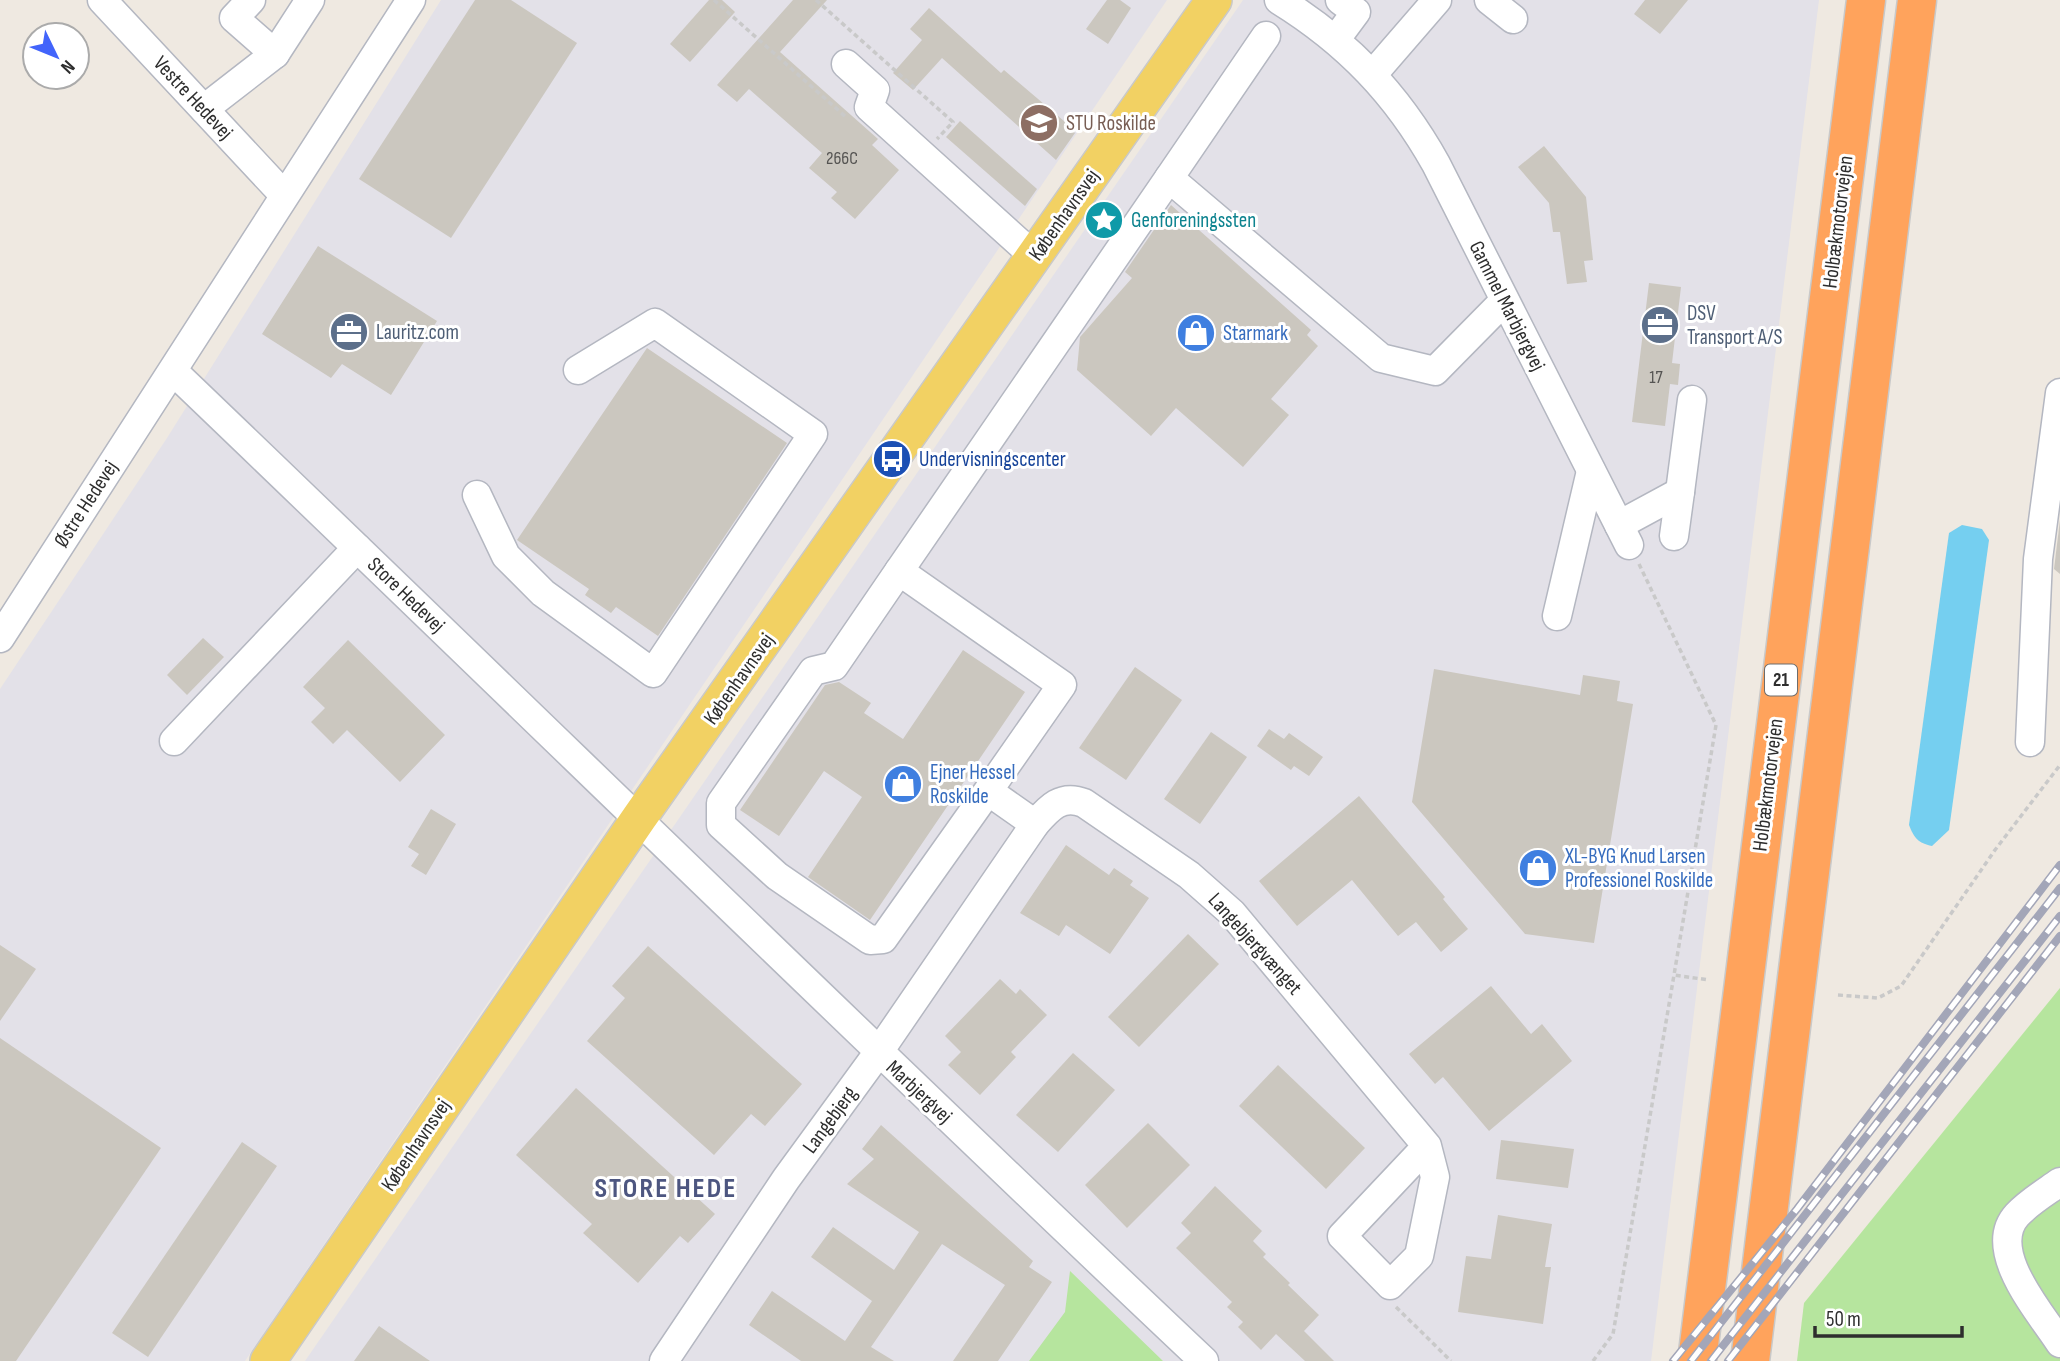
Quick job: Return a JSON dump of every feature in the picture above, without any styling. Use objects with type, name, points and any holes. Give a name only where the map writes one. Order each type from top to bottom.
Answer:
[{"type":"highway","points":[[1846,160],[1847,0]]},
{"type":"highway","name":"Holbækmotorvejen","points":[[1697,1361],[1866,0]]},
{"type":"highway","points":[[1750,1361],[1917,0]]},
{"type":"highway","points":[[1892,206],[1931,63],[1943,0]]},
{"type":"main road","name":"Københavnsvej","points":[[268,1361],[639,818],[1214,0]]},
{"type":"street","name":"Vestre Hedevej","points":[[102,0],[284,195]]},
{"type":"street","points":[[251,0],[234,18],[275,54]]},
{"type":"street","points":[[204,109],[275,54],[310,0]]},
{"type":"street","points":[[173,371],[411,0]]},
{"type":"street","name":"Gammel Marbjergvej","points":[[1279,0],[1336,39],[1373,74],[1424,142],[1624,535]]},
{"type":"street","points":[[1336,39],[1356,12],[1340,0]]},
{"type":"street","points":[[1373,74],[1437,0]]},
{"type":"street","points":[[1489,0],[1513,19]]},
{"type":"street","points":[[899,571],[1062,685],[883,939],[870,940],[777,876],[721,825],[721,803],[813,671],[834,666],[899,571],[1169,178],[1266,36]]},
{"type":"street","points":[[846,64],[875,90],[869,107],[1035,257]]},
{"type":"street","points":[[1169,178],[1381,358],[1435,371],[1504,301]]},
{"type":"street","points":[[477,495],[506,556],[543,593],[653,673],[813,434],[655,323],[578,370]]},
{"type":"street","name":"Store Hedevej","points":[[173,371],[639,818]]},
{"type":"street","name":"Østre Hedevej","points":[[0,638],[173,371]]},
{"type":"street","points":[[2030,742],[2038,559],[2060,393]]},
{"type":"street","points":[[1674,536],[1692,400]]},
{"type":"street","points":[[1557,616],[1591,471]]},
{"type":"street","points":[[1624,535],[1680,492]]},
{"type":"street","points":[[174,741],[357,548]]},
{"type":"street","points":[[988,791],[1041,818]]},
{"type":"street","name":"Langebjergvænget","points":[[1041,818],[1066,799],[1084,803],[1189,875],[1232,913],[1427,1146],[1435,1177],[1419,1256],[1390,1285]]},
{"type":"street","name":"Marbjergvej","points":[[639,818],[878,1053],[1204,1361]]},
{"type":"street","name":"Langebjerg","points":[[664,1361],[786,1179],[878,1053],[1041,818]]},
{"type":"street","points":[[1390,1285],[1342,1236],[1427,1146]]},
{"type":"street","points":[[2060,1182],[2016,1216],[2006,1243],[2009,1262],[2060,1343]]},
{"type":"path","points":[[713,0],[857,126]]},
{"type":"path","points":[[1593,1361],[1613,1334],[1716,725],[1624,535]]},
{"type":"path","points":[[1838,995],[1878,998],[1901,986],[1995,850],[2060,765]]},
{"type":"path","points":[[1674,975],[1709,980]]},
{"type":"path","points":[[1390,1285],[1393,1303],[1451,1361]]},
{"type":"shaded area","points":[[441,0],[1167,0],[245,1361],[0,1361],[0,689],[167,438]]},
{"type":"shaded area","points":[[1243,0],[1819,0],[1651,1361],[305,1361]]},
{"type":"green space","points":[[2060,988],[2060,1361],[1797,1361],[1804,1303]]},
{"type":"green space","points":[[1070,1271],[1163,1361],[1029,1361],[1065,1312]]},
{"type":"water","points":[[1962,525],[1982,529],[1989,540],[1949,830],[1932,846],[1917,839],[1909,825],[1949,533]]},
{"type":"building","points":[[475,0],[511,0],[577,43],[451,238],[359,179]]},
{"type":"building","points":[[709,0],[722,0],[735,12],[690,62],[670,44]]},
{"type":"building","points":[[793,0],[827,0],[780,52],[878,139],[872,145],[899,170],[855,219],[831,198],[837,192],[809,168],[822,153],[749,89],[737,102],[717,85]]},
{"type":"building","points":[[1107,0],[1120,0],[1131,8],[1108,44],[1086,29]]},
{"type":"building","points":[[1645,0],[1688,0],[1660,34],[1634,14]]},
{"type":"building","points":[[929,8],[1001,73],[1004,70],[1071,127],[1069,129],[1075,133],[1056,160],[942,58],[913,90],[893,73],[922,40],[910,29]]},
{"type":"building","points":[[960,121],[1037,189],[1025,206],[946,137]]},
{"type":"building","points":[[1544,146],[1586,197],[1593,260],[1584,261],[1587,282],[1567,284],[1560,232],[1553,232],[1549,203],[1518,167]]},
{"type":"building","name":"Starmark","points":[[1171,205],[1311,330],[1307,335],[1318,346],[1271,399],[1289,415],[1243,467],[1176,408],[1151,436],[1077,370],[1080,337],[1132,278],[1125,272]]},
{"type":"building","points":[[318,246],[437,321],[391,395],[342,364],[331,378],[262,334]]},
{"type":"building","name":"DSV Transport A/S","points":[[1649,283],[1681,287],[1672,363],[1680,364],[1678,385],[1670,384],[1665,426],[1632,422]]},
{"type":"building","points":[[647,348],[787,443],[658,636],[616,607],[611,613],[585,595],[589,589],[517,540]]},
{"type":"building","points":[[2060,520],[2060,574],[2054,569]]},
{"type":"building","points":[[203,638],[224,657],[187,695],[167,675]]},
{"type":"building","points":[[348,640],[445,735],[400,782],[347,730],[333,744],[311,722],[325,708],[303,687]]},
{"type":"building","name":"Ejner Hessel Roskilde","points":[[963,650],[1025,692],[870,920],[808,877],[862,797],[824,771],[779,836],[740,810],[825,685],[839,682],[871,703],[864,713],[903,739]]},
{"type":"building","points":[[1135,667],[1182,700],[1126,780],[1079,748]]},
{"type":"building","name":"XL-BYG Knud Larsen Professionel Roskilde","points":[[1434,669],[1580,695],[1583,675],[1620,681],[1617,701],[1633,704],[1594,943],[1525,934],[1412,802]]},
{"type":"building","points":[[1269,729],[1284,739],[1289,733],[1323,757],[1309,776],[1294,766],[1291,770],[1257,746]]},
{"type":"building","points":[[1211,732],[1247,757],[1200,824],[1164,799]]},
{"type":"building","points":[[1359,796],[1445,897],[1443,899],[1468,929],[1441,952],[1416,922],[1398,936],[1352,880],[1297,926],[1259,881]]},
{"type":"building","points":[[431,809],[456,824],[426,875],[411,866],[419,854],[408,847]]},
{"type":"building","points":[[1066,845],[1109,875],[1114,868],[1133,881],[1130,885],[1149,898],[1110,954],[1066,925],[1059,936],[1020,913]]},
{"type":"building","points":[[1188,934],[1219,964],[1139,1047],[1108,1017]]},
{"type":"building","points":[[0,945],[36,969],[0,1021]]},
{"type":"building","points":[[648,946],[802,1084],[765,1126],[751,1114],[714,1155],[587,1041],[625,998],[612,986]]},
{"type":"building","points":[[1000,979],[1016,994],[1020,989],[1047,1015],[1011,1052],[1016,1057],[980,1095],[948,1065],[961,1052],[945,1036]]},
{"type":"building","points":[[1491,986],[1531,1034],[1542,1024],[1572,1061],[1489,1131],[1443,1077],[1435,1084],[1409,1054]]},
{"type":"building","points":[[0,1038],[161,1148],[16,1361],[0,1361]]},
{"type":"building","points":[[1073,1053],[1115,1090],[1058,1152],[1016,1115]]},
{"type":"building","points":[[1278,1065],[1365,1148],[1326,1189],[1239,1106]]},
{"type":"building","points":[[576,1088],[715,1214],[688,1243],[680,1236],[638,1283],[583,1233],[592,1224],[516,1155]]},
{"type":"building","points":[[1148,1123],[1190,1165],[1127,1228],[1085,1185]]},
{"type":"building","points":[[881,1125],[1033,1261],[1029,1267],[1052,1282],[998,1361],[953,1361],[1005,1285],[942,1244],[871,1347],[894,1361],[801,1361],[749,1325],[772,1291],[845,1341],[872,1301],[811,1257],[833,1227],[894,1270],[919,1232],[847,1184],[874,1159],[862,1149]]},
{"type":"building","points":[[1501,1140],[1574,1149],[1568,1188],[1496,1179]]},
{"type":"building","points":[[242,1142],[277,1166],[148,1357],[112,1333]]},
{"type":"building","points":[[1215,1186],[1262,1231],[1253,1241],[1266,1254],[1263,1257],[1319,1315],[1304,1331],[1334,1361],[1305,1361],[1276,1334],[1261,1350],[1238,1327],[1243,1322],[1227,1307],[1232,1302],[1176,1248],[1191,1233],[1181,1223]]},
{"type":"building","points":[[1498,1215],[1552,1224],[1545,1267],[1551,1267],[1543,1324],[1458,1312],[1466,1256],[1491,1259]]},
{"type":"building","points":[[379,1326],[430,1361],[354,1361]]},
{"type":"railway","points":[[1673,1361],[1797,1209],[2060,865]]},
{"type":"railway","points":[[1691,1361],[2060,888]]},
{"type":"railway","points":[[1711,1361],[2060,916]]},
{"type":"railway","points":[[1728,1361],[2060,936]]},
{"type":"place","name":"STU Roskilde","points":[[1039,123]]},
{"type":"place","name":"Genforeningssten","points":[[1104,220]]},
{"type":"place","name":"DSV Transport A/S","points":[[1660,325]]},
{"type":"place","name":"Lauritz.com","points":[[349,332]]},
{"type":"place","name":"Starmark","points":[[1196,333]]},
{"type":"place","name":"Undervisningscenter","points":[[892,459]]},
{"type":"place","name":"Ejner Hessel Roskilde","points":[[903,784]]},
{"type":"place","name":"XL-BYG Knud Larsen Professionel Roskilde","points":[[1538,868]]},
{"type":"district","name":"STORE HEDE","points":[[666,1188]]}]
